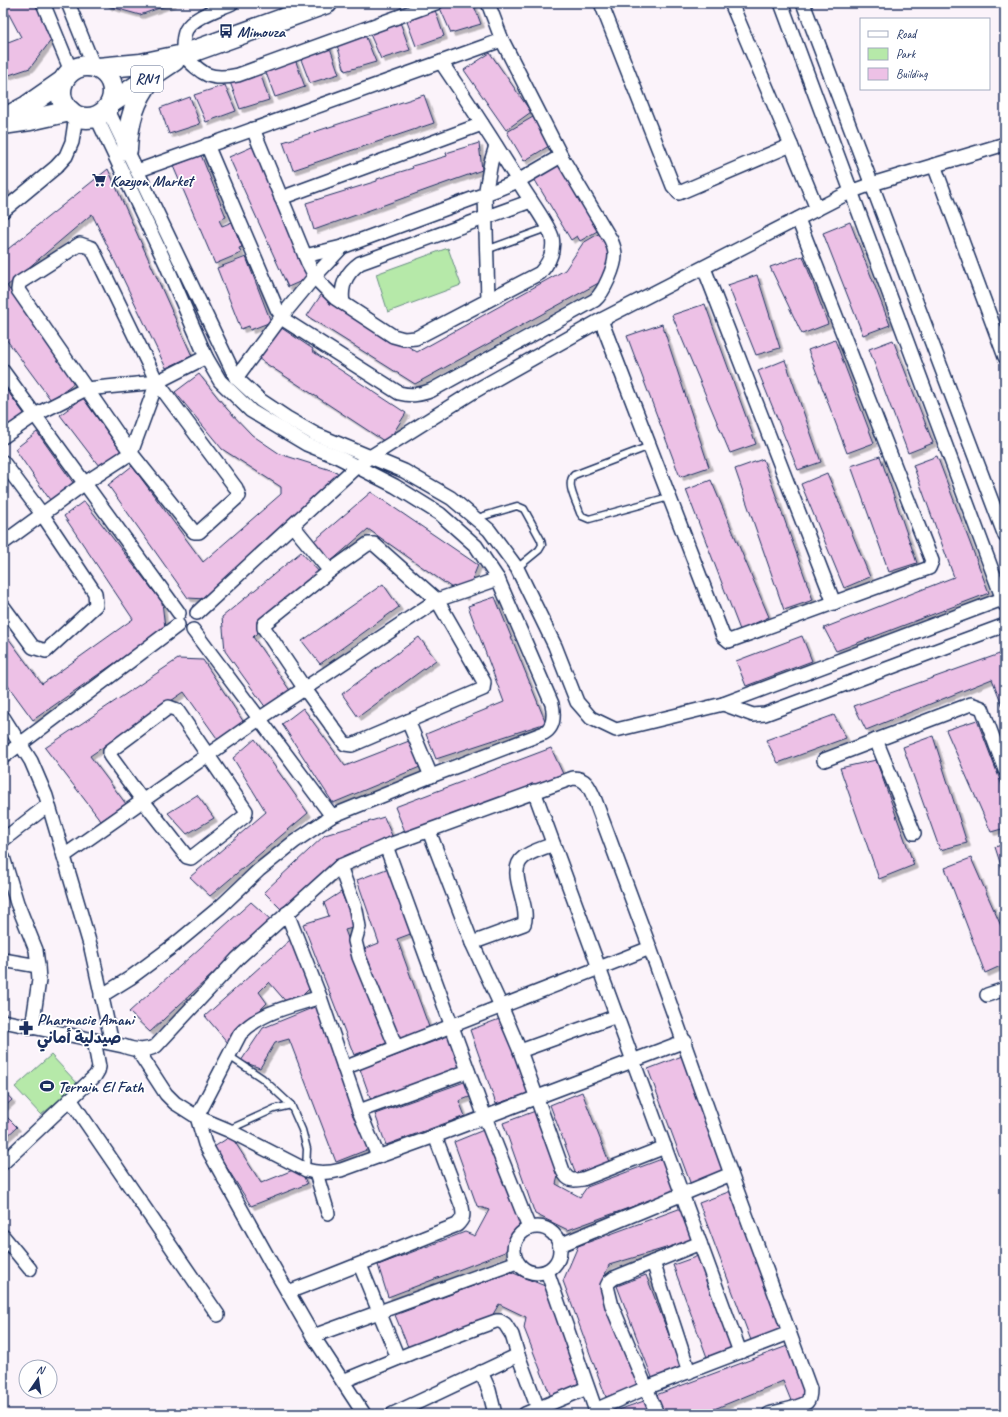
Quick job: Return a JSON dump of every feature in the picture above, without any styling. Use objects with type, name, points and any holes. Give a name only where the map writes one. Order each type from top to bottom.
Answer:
[{"type":"main road","name":"RN1","points":[[3,119],[27,106],[78,67],[140,64],[183,56],[327,3]]},
{"type":"main road","name":"RN1","points":[[104,109],[183,56]]},
{"type":"main road","name":"RN1","points":[[96,67],[103,72],[111,83],[112,96],[104,109]]},
{"type":"main road","points":[[127,150],[128,133],[136,102],[144,87],[155,74]]},
{"type":"main road","points":[[67,76],[61,94],[62,101],[73,113],[82,117],[104,109]]},
{"type":"main road","points":[[3,124],[73,113]]},
{"type":"street","points":[[43,3],[67,76]]},
{"type":"street","points":[[68,3],[96,67]]},
{"type":"street","points":[[232,3],[195,20],[186,30],[183,42],[183,56],[199,71],[211,76],[225,78],[238,75],[436,3]]},
{"type":"street","points":[[207,145],[282,316],[292,325],[388,388],[410,396],[422,394],[432,390],[595,300],[600,296],[606,285],[615,256],[612,240],[561,156],[502,40],[488,3]]},
{"type":"street","points":[[601,3],[673,186],[679,193],[791,145]]},
{"type":"street","points":[[731,3],[817,209]]},
{"type":"street","points":[[104,109],[137,170],[236,378],[260,400],[287,418],[315,434],[404,471],[451,498],[489,530],[518,568],[555,646],[577,702],[591,718],[616,730],[723,704],[1004,601],[850,192],[781,3]]},
{"type":"street","points":[[803,3],[1005,536]]},
{"type":"street","points":[[137,170],[502,40]]},
{"type":"street","points":[[253,129],[305,256],[315,276],[328,291],[343,303],[394,336],[410,339],[422,336],[540,273],[547,266],[553,247],[547,228],[531,201],[441,62]]},
{"type":"street","points":[[102,996],[130,978],[173,946],[220,907],[259,870],[294,842],[332,816],[431,776],[544,734],[548,731],[554,718],[552,704],[498,579],[476,546],[440,514],[396,486],[338,457],[306,444],[251,411],[220,382],[206,357],[166,264],[104,109]]},
{"type":"street","points":[[3,210],[56,167],[66,156],[72,142],[73,113]]},
{"type":"street","points":[[281,198],[482,124]]},
{"type":"street","points":[[197,613],[357,466],[473,392],[601,320],[850,192],[1005,144]]},
{"type":"street","points":[[488,300],[485,195],[491,162],[496,146]]},
{"type":"street","points":[[305,256],[342,247],[485,195],[518,181],[561,156]]},
{"type":"street","points":[[934,165],[1005,357]]},
{"type":"street","points":[[343,303],[342,288],[344,280],[360,263],[531,201]]},
{"type":"street","points":[[601,320],[723,636],[729,641],[929,568],[932,561],[798,219]]},
{"type":"street","points":[[80,244],[92,248],[157,382],[236,488],[239,496],[199,532],[194,532],[131,453],[86,389],[18,290],[19,283],[80,244]]},
{"type":"street","points":[[236,378],[282,316],[315,276],[342,247]]},
{"type":"street","points":[[704,268],[834,603]]},
{"type":"street","points":[[3,437],[35,415],[86,389],[157,382],[206,357]]},
{"type":"street","points":[[3,371],[85,483],[178,619],[185,631],[193,630],[199,623],[197,613],[187,608],[178,619],[3,757]]},
{"type":"street","points":[[3,543],[85,483],[131,453],[157,382]]},
{"type":"street","points":[[3,462],[42,514],[95,593],[96,605],[46,651],[33,647],[3,606]]},
{"type":"street","points":[[293,526],[330,571]]},
{"type":"street","points":[[368,544],[374,544],[437,600],[484,682],[483,689],[352,745],[345,744],[305,689],[264,628],[264,624],[330,571],[368,544]]},
{"type":"street","points":[[64,856],[143,802],[259,719],[437,600],[498,579]]},
{"type":"street","points":[[723,704],[753,715],[765,714],[1005,625]]},
{"type":"street","points":[[193,630],[332,816]]},
{"type":"street","points":[[824,760],[971,704],[982,708],[1005,770]]},
{"type":"street","points":[[169,708],[177,710],[246,811],[245,816],[191,858],[187,857],[143,802],[110,756],[110,751],[169,708]]},
{"type":"street","points":[[3,717],[21,743],[38,775],[91,948],[112,1043]]},
{"type":"street","points":[[408,721],[431,776]]},
{"type":"street","points":[[876,740],[914,833]]},
{"type":"street","points":[[3,1021],[112,1043],[138,1050],[149,1050],[156,1046],[238,958],[340,866],[386,846],[534,791],[573,778],[584,780],[589,786],[685,1041],[731,1174],[810,1389],[810,1395],[807,1402],[769,1414]]},
{"type":"street","points":[[534,791],[740,1352]]},
{"type":"street","points":[[3,840],[48,805]]},
{"type":"street","points":[[429,831],[472,943],[502,1006],[520,1051],[566,1177],[570,1180],[583,1179],[665,1147]]},
{"type":"street","points":[[472,943],[524,924],[526,919],[525,909],[517,879],[519,864],[523,858],[553,844]]},
{"type":"street","points":[[386,846],[485,1117],[529,1228]]},
{"type":"street","points":[[3,857],[17,903],[36,950],[39,980],[32,1028]]},
{"type":"street","points":[[340,866],[356,910],[359,927],[355,941],[359,957],[396,1048]]},
{"type":"street","points":[[287,913],[320,997],[344,1068],[378,1156]]},
{"type":"street","points":[[344,1068],[650,948]]},
{"type":"street","points":[[3,960],[38,966]]},
{"type":"street","points":[[987,995],[1005,989]]},
{"type":"street","points":[[320,997],[259,1018],[249,1025],[240,1034],[197,1117],[205,1144],[288,1292],[313,1336],[364,1414]]},
{"type":"street","points":[[520,1051],[617,1016]]},
{"type":"street","points":[[3,1163],[96,1076],[98,1071],[94,1040]]},
{"type":"street","points":[[138,1050],[170,1098],[175,1103],[197,1117],[228,1130],[311,1172],[336,1171],[435,1136],[685,1041]]},
{"type":"street","points":[[360,1111],[468,1071]]},
{"type":"street","points":[[70,1099],[218,1315]]},
{"type":"street","points":[[288,1292],[360,1265],[410,1243],[457,1225],[463,1219],[464,1213],[462,1207],[435,1136]]},
{"type":"street","points":[[311,1172],[328,1213]]},
{"type":"street","points":[[560,1245],[731,1174]]},
{"type":"street","points":[[537,1227],[547,1229],[555,1236],[560,1245],[558,1260],[555,1265],[542,1273],[532,1272],[522,1268],[514,1255],[514,1244],[519,1235],[529,1228],[537,1227]]},
{"type":"street","points":[[3,1236],[30,1269]]},
{"type":"street","points":[[657,1414],[612,1306],[607,1286],[614,1278],[700,1243]]},
{"type":"street","points":[[313,1336],[517,1262]]},
{"type":"street","points":[[653,1262],[689,1372]]},
{"type":"street","points":[[360,1265],[398,1358]]},
{"type":"street","points":[[547,1271],[596,1412],[646,1388],[789,1333]]},
{"type":"street","points":[[343,1381],[398,1358],[496,1321],[505,1324],[512,1335],[539,1412]]},
{"type":"street","points":[[393,1414],[518,1355]]},
{"type":"street","points":[[481,1372],[489,1390],[495,1414]]},
{"type":"street","points":[[525,1414],[539,1412],[587,1388]]},
{"type":"lane","points":[[486,250],[547,228]]},
{"type":"lane","points":[[650,446],[574,475],[570,482],[575,499],[582,516],[589,519],[669,497]]},
{"type":"lane","points":[[476,519],[517,506],[524,509],[541,540],[542,545],[540,550],[518,568]]},
{"type":"lane","points":[[229,1056],[262,1078],[291,1105],[302,1130],[311,1172]]},
{"type":"lane","points":[[228,1130],[274,1109],[291,1105]]},
{"type":"green space","points":[[448,248],[461,285],[388,312],[376,274]]},
{"type":"green space","name":"Terrain El Fath","points":[[51,1055],[78,1084],[41,1115],[15,1087]]},
{"type":"building","points":[[3,3],[35,3],[52,39],[30,68],[3,77],[3,44],[21,37]]},
{"type":"building","points":[[106,3],[173,3],[140,15],[108,6]]},
{"type":"building","points":[[453,3],[473,3],[481,24],[451,33],[440,8]]},
{"type":"building","points":[[435,10],[444,36],[416,46],[406,19]]},
{"type":"building","points":[[400,22],[410,50],[381,59],[369,32]]},
{"type":"building","points":[[365,35],[376,62],[345,71],[337,45]]},
{"type":"building","points":[[329,45],[339,74],[310,83],[300,57]]},
{"type":"building","points":[[490,53],[531,112],[506,130],[464,70]]},
{"type":"building","points":[[295,59],[305,87],[275,97],[265,70]]},
{"type":"building","points":[[260,72],[269,100],[240,109],[230,82]]},
{"type":"building","points":[[225,85],[236,111],[206,122],[194,95]]},
{"type":"building","points":[[424,95],[434,123],[293,170],[283,142]]},
{"type":"building","points":[[190,97],[200,124],[169,134],[160,108]]},
{"type":"building","points":[[533,117],[549,146],[524,161],[507,132]]},
{"type":"building","points":[[479,143],[482,170],[314,230],[306,203],[377,181],[377,179],[413,168],[412,166],[447,156],[446,153]]},
{"type":"building","points":[[254,146],[313,276],[288,287],[229,157]]},
{"type":"building","points":[[201,155],[226,217],[219,220],[222,226],[232,222],[242,247],[239,248],[241,253],[215,264],[173,166]]},
{"type":"building","points":[[559,161],[599,230],[580,241],[577,236],[571,240],[533,177]]},
{"type":"building","points":[[108,169],[192,356],[166,368],[92,214],[7,286],[74,383],[51,400],[3,335],[3,253]]},
{"type":"building","points":[[3,185],[9,192],[3,196]]},
{"type":"building","points":[[850,222],[890,325],[863,335],[823,233]]},
{"type":"building","points":[[600,233],[612,254],[604,280],[415,384],[307,316],[323,292],[417,352],[565,270],[583,243]]},
{"type":"building","points":[[803,256],[828,324],[802,334],[770,267]]},
{"type":"building","points":[[246,257],[271,322],[250,330],[249,326],[241,329],[217,268]]},
{"type":"building","points":[[757,275],[780,348],[756,355],[728,285]]},
{"type":"building","points":[[705,304],[756,444],[730,453],[672,315]]},
{"type":"building","points":[[662,324],[709,467],[680,477],[627,336]]},
{"type":"building","points":[[280,327],[313,349],[312,351],[406,413],[387,443],[259,359]]},
{"type":"building","points":[[835,340],[874,443],[847,453],[808,350]]},
{"type":"building","points":[[893,340],[933,443],[908,453],[869,349]]},
{"type":"building","points":[[785,360],[821,462],[798,470],[758,371]]},
{"type":"building","points":[[199,374],[227,409],[252,435],[280,454],[337,472],[339,481],[205,599],[188,598],[108,485],[132,466],[203,562],[281,494],[281,487],[222,449],[175,392]]},
{"type":"building","points":[[3,385],[25,415],[3,431]]},
{"type":"building","points":[[83,398],[122,453],[99,466],[60,415]]},
{"type":"building","points":[[37,432],[74,484],[50,500],[15,449]]},
{"type":"building","points":[[880,456],[917,563],[889,572],[851,466]]},
{"type":"building","points":[[937,456],[989,593],[836,651],[824,628],[954,577],[913,465]]},
{"type":"building","points":[[763,459],[813,600],[784,610],[735,469]]},
{"type":"building","points":[[827,473],[870,577],[844,588],[801,484]]},
{"type":"building","points":[[711,480],[769,617],[740,630],[686,490]]},
{"type":"building","points":[[371,492],[478,565],[465,597],[368,529],[329,563],[314,541]]},
{"type":"building","points":[[84,501],[162,602],[165,628],[33,720],[3,679],[3,631],[42,684],[133,619],[64,516]]},
{"type":"building","points":[[301,552],[320,573],[253,637],[291,692],[266,708],[225,651],[222,617]]},
{"type":"building","points":[[383,584],[399,607],[320,664],[302,641]]},
{"type":"building","points":[[495,597],[546,723],[436,759],[426,734],[504,702],[468,606]]},
{"type":"building","points":[[802,636],[812,661],[746,686],[736,661]]},
{"type":"building","points":[[419,637],[436,660],[358,717],[342,694]]},
{"type":"building","points":[[1005,652],[1005,712],[992,679],[866,730],[854,706]]},
{"type":"building","points":[[178,659],[203,660],[245,724],[219,741],[184,692],[90,756],[126,804],[101,821],[45,748]]},
{"type":"building","points":[[303,708],[345,766],[409,741],[420,767],[333,803],[282,724]]},
{"type":"building","points":[[834,715],[846,738],[778,763],[766,740]]},
{"type":"building","points":[[977,720],[1005,793],[1005,828],[991,832],[946,730]]},
{"type":"building","points":[[933,736],[967,843],[940,850],[903,747]]},
{"type":"building","points":[[255,739],[308,813],[210,896],[190,877],[266,812],[233,758]]},
{"type":"building","points":[[551,748],[563,774],[406,834],[395,807]]},
{"type":"building","points":[[876,760],[914,865],[879,879],[840,768]]},
{"type":"building","points":[[197,795],[214,818],[187,834],[168,813]]},
{"type":"building","points":[[384,817],[393,838],[283,911],[264,892],[325,835]]},
{"type":"building","points":[[1005,844],[1005,878],[995,847]]},
{"type":"building","points":[[971,858],[1005,935],[1005,964],[985,973],[945,868]]},
{"type":"building","points":[[389,868],[413,933],[397,939],[429,1027],[399,1039],[364,949],[379,943],[357,880]]},
{"type":"building","points":[[341,892],[356,927],[345,930],[387,1043],[354,1055],[303,924],[329,916],[324,903]]},
{"type":"building","points":[[251,902],[271,920],[150,1032],[129,1012]]},
{"type":"building","points":[[290,940],[296,949],[310,988],[302,996],[288,1004],[269,982],[259,992],[267,1003],[228,1043],[205,1016]]},
{"type":"building","points":[[317,1006],[369,1149],[336,1162],[289,1039],[275,1043],[260,1068],[241,1061],[263,1028]]},
{"type":"building","points":[[502,1018],[529,1093],[496,1104],[470,1030]]},
{"type":"building","points":[[451,1035],[463,1067],[371,1100],[360,1069]]},
{"type":"building","points":[[682,1056],[725,1172],[691,1185],[648,1069]]},
{"type":"building","points":[[467,1081],[472,1096],[459,1101],[465,1116],[386,1145],[375,1114]]},
{"type":"building","points":[[3,1090],[12,1100],[3,1108]]},
{"type":"building","points":[[582,1092],[609,1162],[576,1174],[550,1105]]},
{"type":"building","points":[[538,1110],[559,1172],[556,1184],[580,1197],[587,1187],[667,1157],[678,1190],[568,1230],[535,1214],[503,1123]]},
{"type":"building","points":[[6,1116],[17,1127],[3,1140],[3,1119]]},
{"type":"building","points":[[486,1129],[521,1221],[505,1252],[388,1297],[378,1265],[465,1232],[475,1236],[489,1210],[477,1206],[454,1142]]},
{"type":"building","points":[[231,1136],[261,1183],[293,1170],[303,1175],[307,1184],[251,1206],[214,1147]]},
{"type":"building","points":[[731,1191],[785,1330],[752,1343],[699,1203]]},
{"type":"building","points":[[684,1207],[696,1239],[609,1265],[601,1284],[639,1385],[606,1397],[563,1281],[578,1246]]},
{"type":"building","points":[[701,1255],[736,1349],[708,1360],[673,1265]]},
{"type":"building","points":[[511,1272],[545,1286],[580,1385],[551,1397],[524,1328],[526,1317],[499,1304],[492,1316],[408,1347],[395,1315]]},
{"type":"building","points":[[646,1275],[682,1369],[653,1380],[617,1286]]},
{"type":"building","points":[[790,1345],[808,1397],[792,1403],[783,1381],[702,1414],[663,1414],[656,1395]]},
{"type":"building","points":[[644,1401],[649,1414],[613,1414],[612,1412]]},
{"type":"place","name":"Mimouza","points":[[226,31]]},
{"type":"place","name":"Kazyon Market","points":[[99,180]]},
{"type":"place","name":"Pharmacie Amani صيدلية أماني","points":[[26,1028]]},
{"type":"place","name":"Terrain El Fath","points":[[47,1086]]}]
